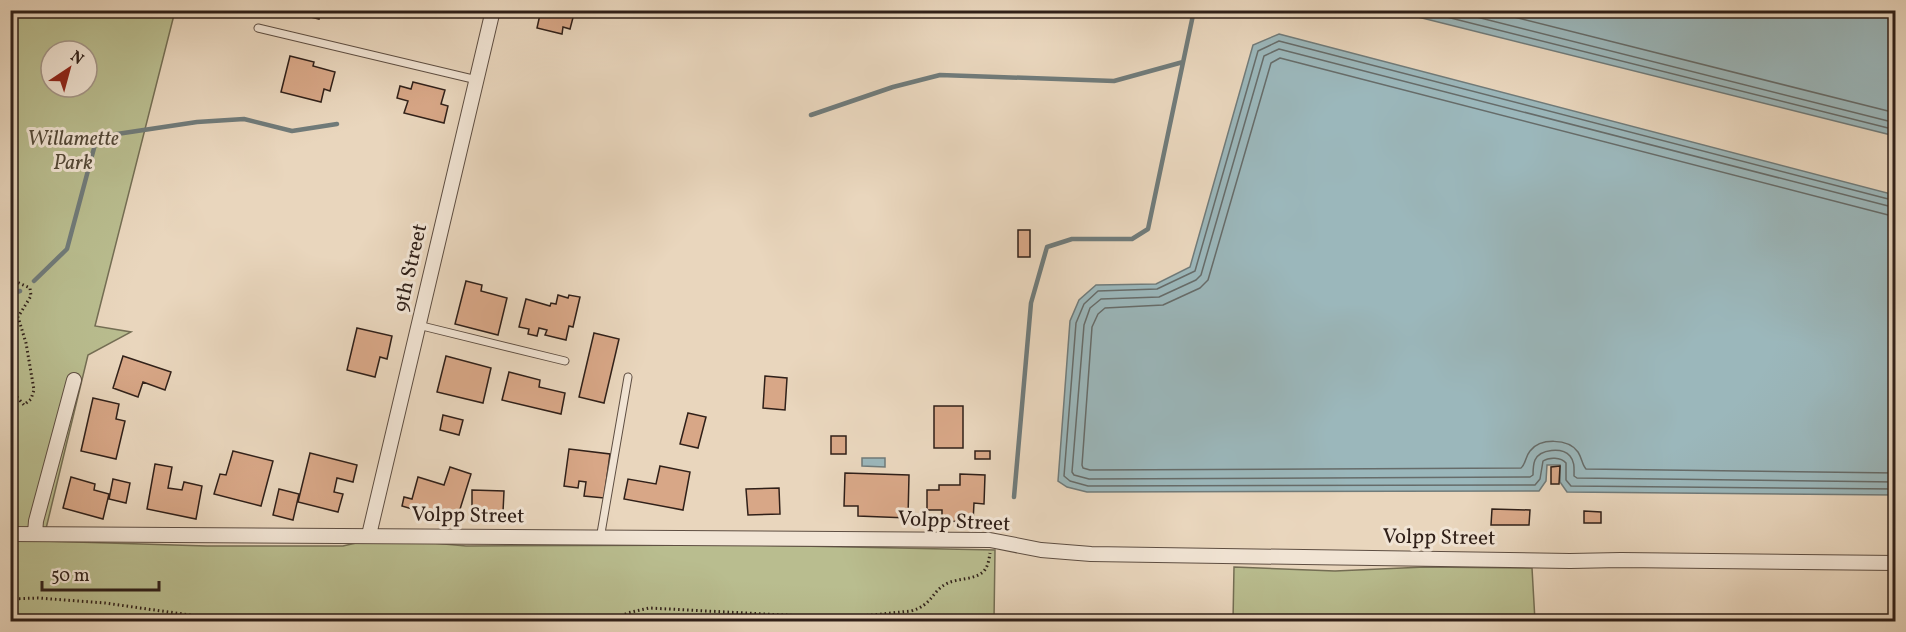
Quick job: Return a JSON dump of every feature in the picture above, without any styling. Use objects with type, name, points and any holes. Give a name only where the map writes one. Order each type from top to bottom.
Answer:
[{"type":"street","name":"9th Street","points":[[369,535],[493,10]]},
{"type":"street","points":[[35,533],[36,521],[74,380]]},
{"type":"street","name":"Volpp Street","points":[[10,534],[990,540],[1041,550],[1091,554],[1570,561],[1896,562]]},
{"type":"lane","points":[[258,28],[477,80]]},
{"type":"lane","points":[[418,326],[565,361]]},
{"type":"lane","points":[[600,539],[628,377]]},
{"type":"path","points":[[10,279],[30,288],[31,296],[18,317],[26,343],[34,390],[31,399],[24,405],[17,397],[10,394]]},
{"type":"path","points":[[614,621],[627,613],[649,608],[842,618],[921,608],[948,583],[982,573],[990,557],[990,540]]},
{"type":"path","points":[[10,599],[38,598],[105,603],[197,616],[380,621]]},
{"type":"green space","name":"Willamette Park","points":[[11,11],[175,11],[95,326],[131,332],[88,355],[43,541],[207,546],[343,546],[378,538],[466,546],[755,545],[995,550],[994,621],[11,621]]},
{"type":"green space","points":[[1234,567],[1335,571],[1425,567],[1532,568],[1535,621],[1233,621]]},
{"type":"water","points":[[1394,11],[1895,11],[1895,136]]},
{"type":"water","points":[[1279,34],[1895,195],[1895,495],[1567,492],[1560,482],[1560,465],[1547,465],[1546,481],[1539,491],[1087,492],[1067,487],[1058,481],[1070,321],[1079,300],[1096,285],[1156,284],[1190,267],[1253,45]]},
{"type":"water","points":[[862,458],[885,458],[885,467],[862,466]]},
{"type":"building","points":[[283,10],[321,10],[319,19]]},
{"type":"building","points":[[541,10],[575,10],[570,29],[563,27],[562,34],[537,28]]},
{"type":"building","points":[[290,56],[314,62],[313,66],[335,72],[330,91],[324,89],[321,102],[281,92]]},
{"type":"building","points":[[413,82],[445,90],[441,104],[448,106],[444,123],[404,113],[408,101],[397,98],[400,86],[411,89]]},
{"type":"building","points":[[1018,230],[1030,230],[1030,257],[1018,257]]},
{"type":"building","points":[[466,281],[482,285],[481,291],[507,298],[498,335],[455,324]]},
{"type":"building","points":[[558,295],[568,298],[569,295],[580,297],[573,327],[569,326],[566,340],[545,335],[547,330],[539,328],[537,336],[528,334],[529,329],[519,327],[526,299],[550,306],[551,303],[556,304]]},
{"type":"building","points":[[357,328],[392,336],[387,359],[380,357],[375,377],[347,370]]},
{"type":"building","points":[[594,333],[619,339],[604,403],[579,397]]},
{"type":"building","points":[[123,356],[171,372],[165,390],[143,382],[138,397],[113,388]]},
{"type":"building","points":[[446,356],[491,368],[483,403],[437,392]]},
{"type":"building","points":[[509,372],[540,380],[539,387],[565,393],[561,414],[502,400]]},
{"type":"building","points":[[765,376],[787,378],[785,410],[763,408]]},
{"type":"building","points":[[93,398],[119,404],[116,419],[125,421],[116,459],[81,451]]},
{"type":"building","points":[[934,406],[963,406],[963,448],[934,448]]},
{"type":"building","points":[[688,413],[706,417],[698,448],[680,444]]},
{"type":"building","points":[[443,415],[463,420],[459,435],[440,430]]},
{"type":"building","points":[[831,436],[846,436],[846,454],[831,454]]},
{"type":"building","points":[[569,449],[610,454],[604,498],[584,496],[586,482],[579,481],[578,488],[564,486]]},
{"type":"building","points":[[233,451],[273,461],[261,506],[214,494],[220,474],[226,475]]},
{"type":"building","points":[[975,451],[990,451],[990,459],[975,459]]},
{"type":"building","points":[[310,453],[357,465],[353,482],[337,478],[334,492],[343,494],[338,512],[298,502]]},
{"type":"building","points":[[155,464],[172,467],[168,488],[182,490],[184,482],[202,486],[196,519],[147,509]]},
{"type":"building","points":[[660,466],[690,472],[683,510],[624,499],[628,479],[656,484]]},
{"type":"building","points":[[1560,466],[1559,484],[1551,484],[1551,467]]},
{"type":"building","points":[[450,467],[471,474],[456,522],[402,506],[404,497],[412,499],[418,477],[444,485]]},
{"type":"building","points":[[845,473],[909,475],[908,518],[858,516],[858,506],[844,506]]},
{"type":"building","points":[[960,474],[985,475],[984,504],[974,503],[973,522],[942,521],[942,510],[927,510],[927,490],[939,490],[939,485],[960,485]]},
{"type":"building","points":[[71,477],[95,484],[94,490],[109,494],[103,519],[63,508]]},
{"type":"building","points":[[113,479],[130,483],[126,503],[109,499]]},
{"type":"building","points":[[779,488],[780,514],[748,515],[746,489]]},
{"type":"building","points":[[279,489],[299,494],[293,520],[273,515]]},
{"type":"building","points":[[472,490],[504,491],[503,512],[495,512],[495,516],[485,516],[485,512],[472,512]]},
{"type":"building","points":[[1492,509],[1530,510],[1529,525],[1491,525]]},
{"type":"building","points":[[1584,511],[1601,512],[1601,523],[1584,523]]},
{"type":"waterway","points":[[1014,497],[1031,303],[1047,247],[1072,239],[1132,239],[1148,229],[1193,15],[1197,10]]},
{"type":"waterway","points":[[811,115],[893,87],[940,75],[1114,81],[1183,62]]},
{"type":"waterway","points":[[34,281],[67,249],[97,137],[197,122],[244,119],[292,131],[337,124]]},
{"type":"waterway","points":[[10,294],[20,291]]}]
